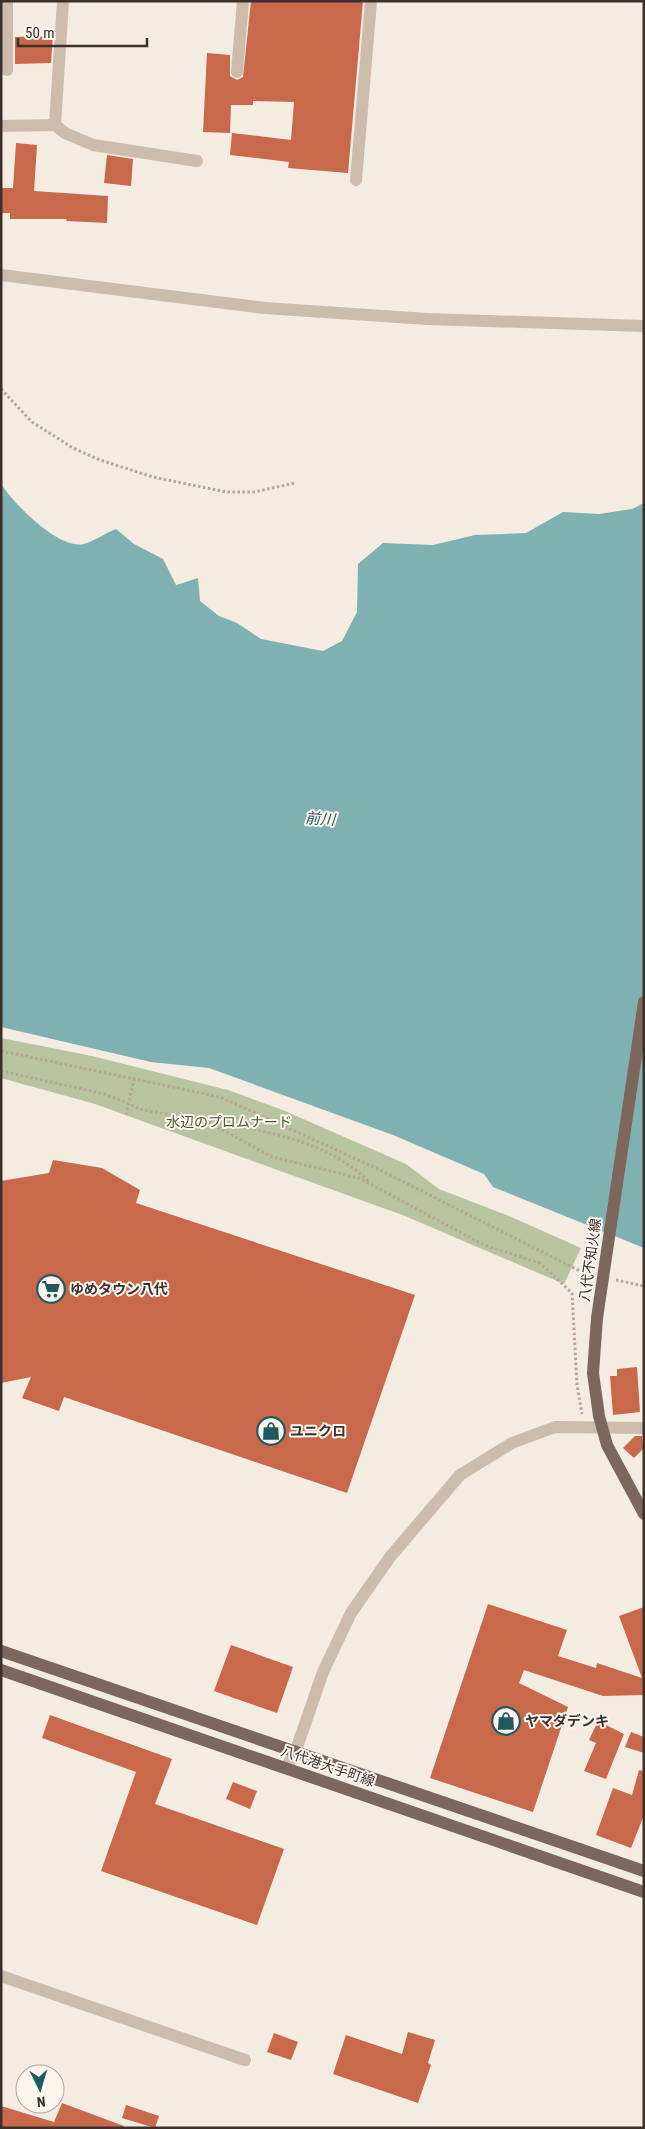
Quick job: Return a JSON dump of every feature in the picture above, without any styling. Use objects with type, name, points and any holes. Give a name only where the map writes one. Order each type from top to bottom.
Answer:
[{"type":"main road","name":"八代不知火線","points":[[644,1002],[596,1318],[592,1372],[598,1416],[607,1445],[644,1514]]},
{"type":"main road","name":"八代港大手町線","points":[[1,1651],[644,1872]]},
{"type":"main road","name":"八代港大手町線","points":[[1,1670],[644,1892]]},
{"type":"street","points":[[7,1],[7,70]]},
{"type":"street","points":[[55,125],[63,1]]},
{"type":"street","points":[[237,72],[243,1]]},
{"type":"street","points":[[356,180],[371,1]]},
{"type":"street","points":[[1,126],[55,125],[65,133],[94,145],[197,161]]},
{"type":"street","points":[[1,275],[265,308],[427,319],[644,326]]},
{"type":"street","points":[[286,1767],[295,1752],[322,1672],[351,1613],[390,1557],[460,1475],[512,1443],[555,1427],[644,1428]]},
{"type":"street","points":[[1,1976],[245,2060]]},
{"type":"path","points":[[1,390],[32,422],[73,448],[109,463],[153,477],[226,492],[254,492],[295,483]]},
{"type":"path","points":[[1,1052],[220,1097],[376,1168],[580,1271],[598,1275]]},
{"type":"path","points":[[1,1071],[104,1094],[143,1110],[241,1126],[310,1144],[357,1170],[371,1184]]},
{"type":"path","points":[[126,1115],[134,1079]]},
{"type":"path","points":[[206,1121],[272,1157],[359,1178],[484,1245],[538,1262],[572,1294],[577,1386],[584,1426]]},
{"type":"path","points":[[615,1280],[644,1286]]},
{"type":"green space","name":"水辺のプロムナード","points":[[1,1038],[92,1056],[228,1090],[285,1111],[406,1164],[439,1189],[509,1216],[581,1248],[564,1284],[405,1216],[95,1104],[1,1078]]},
{"type":"water","name":"前川","points":[[1,484],[26,513],[50,533],[62,540],[74,544],[84,544],[116,529],[134,544],[163,559],[176,585],[198,578],[200,601],[219,616],[237,623],[261,639],[323,651],[342,641],[357,612],[358,564],[383,543],[433,545],[475,535],[526,533],[563,512],[599,514],[632,509],[644,503],[644,1248],[493,1187],[484,1174],[393,1135],[209,1068],[151,1062],[1,1027]]},
{"type":"building","points":[[251,1],[363,1],[348,173],[288,168],[289,162],[230,155],[232,133],[291,140],[294,102],[253,101],[253,105],[231,105],[230,133],[203,132],[207,53],[230,55],[230,76],[237,80],[243,77]]},
{"type":"building","points":[[53,36],[51,63],[15,64],[15,37]]},
{"type":"building","points":[[16,143],[37,145],[34,191],[108,196],[107,223],[66,221],[67,219],[10,219],[10,213],[1,213],[1,188],[13,188]]},
{"type":"building","points":[[107,155],[133,159],[131,186],[104,183]]},
{"type":"building","points":[[53,1160],[102,1168],[140,1190],[136,1203],[415,1295],[347,1493],[64,1397],[59,1411],[22,1398],[31,1377],[1,1383],[1,1181],[49,1173]]},
{"type":"building","points":[[637,1367],[640,1412],[613,1415],[610,1376],[617,1376],[617,1369]]},
{"type":"building","points":[[635,1436],[642,1436],[643,1449],[634,1458],[623,1448]]},
{"type":"building","name":"ヤマダデンキ","points":[[488,1604],[567,1630],[558,1656],[596,1668],[597,1663],[642,1678],[619,1616],[644,1607],[643,1695],[603,1696],[524,1670],[519,1683],[568,1707],[533,1812],[430,1778]]},
{"type":"building","points":[[231,1645],[293,1667],[277,1713],[214,1691]]},
{"type":"building","points":[[50,1715],[172,1759],[155,1804],[284,1849],[257,1925],[101,1871],[136,1772],[42,1738]]},
{"type":"building","points":[[598,1721],[624,1734],[606,1779],[584,1771],[596,1743],[589,1740]]},
{"type":"building","points":[[631,1732],[644,1737],[644,1753],[625,1747]]},
{"type":"building","points":[[639,1770],[644,1771],[644,1815],[631,1848],[596,1835],[613,1788],[632,1795]]},
{"type":"building","points":[[233,1782],[257,1791],[250,1809],[226,1799]]},
{"type":"building","points":[[408,2032],[435,2040],[428,2063],[431,2065],[418,2103],[333,2074],[346,2035],[402,2054]]},
{"type":"building","points":[[274,2033],[298,2042],[291,2060],[267,2052]]},
{"type":"building","points":[[65,2104],[124,2126],[124,2128],[1,2128],[1,2106],[15,2110],[15,2114],[28,2114],[54,2122],[57,2114],[65,2114]]},
{"type":"building","points":[[126,2105],[159,2116],[155,2128],[122,2118]]},
{"type":"place","name":"ゆめタウン八代","points":[[51,1289]]},
{"type":"place","name":"ユニクロ","points":[[271,1431]]},
{"type":"place","name":"ヤマダデンキ","points":[[506,1721]]}]
